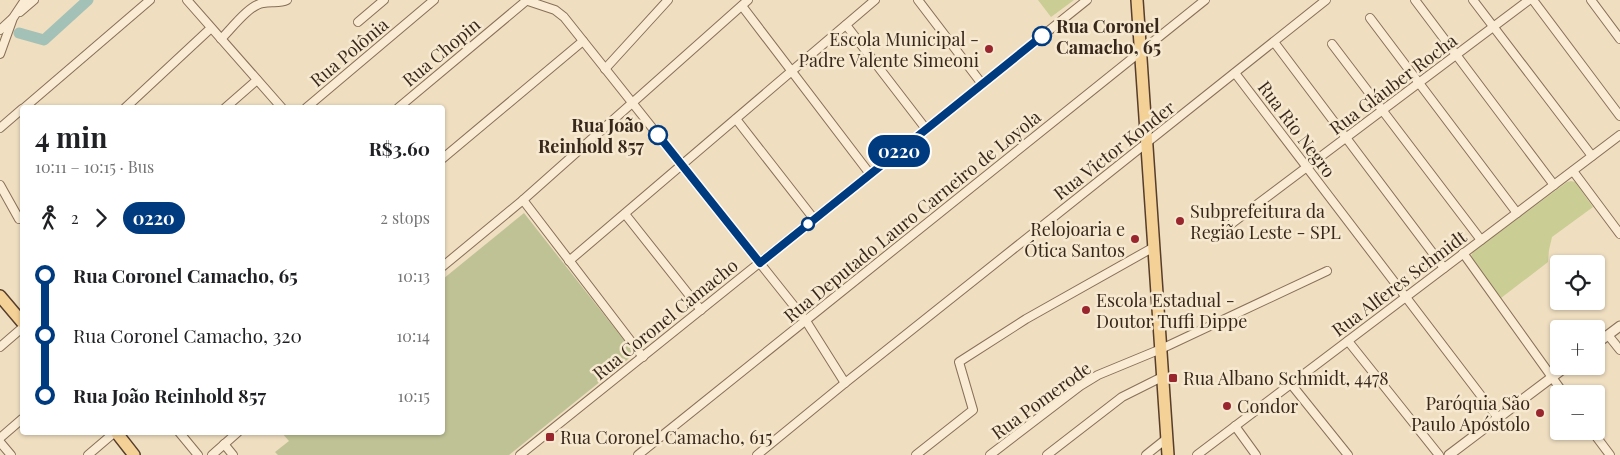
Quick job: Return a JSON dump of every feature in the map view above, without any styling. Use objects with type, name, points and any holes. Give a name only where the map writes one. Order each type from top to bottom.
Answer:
[{"type":"main road","points":[[1137,0],[1168,455]]},
{"type":"main road","points":[[0,296],[20,320]]},
{"type":"main road","points":[[117,435],[134,455]]},
{"type":"street","points":[[0,54],[13,18],[25,0]]},
{"type":"street","points":[[0,30],[34,0]]},
{"type":"street","points":[[27,105],[150,0]]},
{"type":"street","points":[[187,0],[279,105]]},
{"type":"street","points":[[221,39],[252,8],[262,3],[287,0]]},
{"type":"street","points":[[358,22],[384,0]]},
{"type":"street","name":"Rua Polônia","points":[[310,105],[434,0]]},
{"type":"street","points":[[526,0],[560,13],[806,321],[845,383]]},
{"type":"street","name":"Rua Chopin","points":[[402,105],[526,0]]},
{"type":"street","points":[[605,69],[668,0]]},
{"type":"street","points":[[569,261],[875,0]]},
{"type":"street","points":[[918,0],[982,84]]},
{"type":"street","name":"Rua Coronel Camacho","points":[[520,455],[1087,0]]},
{"type":"street","name":"Rua Deputado Lauro Carneiro de Loyola","points":[[638,455],[1205,0]]},
{"type":"street","name":"Rua Victor Konder","points":[[757,455],[1326,0]]},
{"type":"street","points":[[1415,0],[1554,185]]},
{"type":"street","points":[[1473,0],[1592,156]]},
{"type":"street","points":[[1531,0],[1620,116]]},
{"type":"street","name":"Rua Gláuber Rocha","points":[[1227,227],[1531,0]]},
{"type":"street","points":[[1591,0],[1620,39]]},
{"type":"street","points":[[445,264],[522,200],[745,3],[792,71],[870,174]]},
{"type":"street","points":[[1370,18],[1517,213]]},
{"type":"street","points":[[846,25],[926,129]]},
{"type":"street","points":[[128,105],[211,28]]},
{"type":"street","points":[[445,157],[583,42]]},
{"type":"street","points":[[1274,42],[1444,268]]},
{"type":"street","points":[[1332,44],[1481,240]]},
{"type":"street","name":"Rua Rio Negro","points":[[1235,73],[1498,418]]},
{"type":"street","points":[[228,105],[257,80]]},
{"type":"street","points":[[0,128],[20,111]]},
{"type":"street","points":[[736,119],[814,219]]},
{"type":"street","name":"Rua Alferes Schmidt","points":[[1196,455],[1620,135]]},
{"type":"street","points":[[1572,171],[1620,234]]},
{"type":"street","points":[[0,185],[19,219]]},
{"type":"street","points":[[522,200],[643,356]]},
{"type":"street","points":[[625,214],[701,310]]},
{"type":"street","points":[[916,455],[974,410],[959,362],[1026,319],[1154,247]]},
{"type":"street","points":[[1463,253],[1558,385]]},
{"type":"street","name":"Rua Pomerode","points":[[990,455],[1080,386],[1098,375],[1161,350],[1328,271]]},
{"type":"street","points":[[1605,337],[1620,326]]},
{"type":"street","points":[[0,347],[20,330]]},
{"type":"street","points":[[1608,335],[1620,350]]},
{"type":"street","points":[[1348,341],[1439,455]]},
{"type":"street","points":[[1452,455],[1555,375]]},
{"type":"street","points":[[1047,455],[1122,397],[1162,377]]},
{"type":"street","points":[[1291,384],[1348,455]]},
{"type":"street","points":[[11,455],[0,440],[20,422]]},
{"type":"street","points":[[1235,426],[1256,455]]},
{"type":"street","points":[[88,455],[111,435]]},
{"type":"street","points":[[181,435],[198,455]]},
{"type":"street","points":[[212,455],[234,435]]},
{"type":"street","points":[[1146,455],[1166,439]]},
{"type":"street","points":[[1599,440],[1610,455]]},
{"type":"street","points":[[224,444],[233,455]]},
{"type":"green space","points":[[1038,0],[1074,0],[1051,17]]},
{"type":"green space","points":[[1567,182],[1575,182],[1593,207],[1552,237],[1548,262],[1501,298],[1472,260],[1473,252]]},
{"type":"green space","points":[[524,213],[631,349],[632,356],[509,455],[278,455],[275,452],[289,441],[284,435],[445,435],[445,277]]},
{"type":"waterway","points":[[19,33],[44,40],[88,0]]},
{"type":"bus line","name":"0220","points":[[658,135],[760,263],[1042,36]]},
{"type":"place","name":"Rua Coronel Camacho, 65","points":[[1042,36]]},
{"type":"place","name":"Escola Municipal - Padre Valente Simeoni","points":[[989,49]]},
{"type":"place","name":"Rua João Reinhold 857","points":[[658,135]]},
{"type":"place","name":"Subprefeitura da Região Leste - SPL","points":[[1180,221]]},
{"type":"place","name":"Relojoaria e Ótica Santos","points":[[1135,239]]},
{"type":"place","name":"Escola Estadual - Doutor Tuffi Dippe","points":[[1086,310]]},
{"type":"place","name":"Rua Albano Schmidt, 4478","points":[[1173,378]]},
{"type":"place","name":"Condor","points":[[1227,406]]},
{"type":"place","name":"Paróquia São Paulo Apóstolo","points":[[1540,413]]},
{"type":"place","name":"Rua Coronel Camacho, 615","points":[[550,437]]}]
